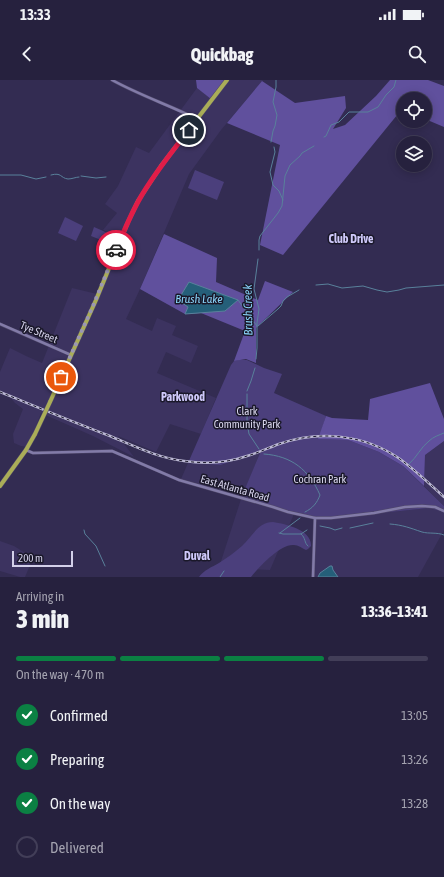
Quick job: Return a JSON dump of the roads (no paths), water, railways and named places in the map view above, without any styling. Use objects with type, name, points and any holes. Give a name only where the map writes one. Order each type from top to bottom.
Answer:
[{"type":"highway","points":[[0,486],[36,434],[72,355],[138,201],[161,166],[227,80]]},
{"type":"street","points":[[112,80],[197,119]]},
{"type":"street","name":"Tye Street","points":[[0,324],[72,355]]},
{"type":"street","name":"East Atlanta Road","points":[[26,450],[33,454],[112,451],[179,480],[288,512],[315,518],[331,518],[374,513],[405,507],[422,506],[435,507],[444,511]]},
{"type":"street","points":[[313,577],[315,518]]},
{"type":"water","name":"Brush Lake","points":[[189,282],[238,300],[225,311],[185,314],[188,307],[178,300]]},
{"type":"water","points":[[332,566],[338,577],[318,577],[320,573]]},
{"type":"waterway","points":[[271,142],[277,115],[273,102],[276,80]]},
{"type":"waterway","name":"Brush Creek","points":[[324,137],[326,136],[331,125],[339,122],[349,112],[368,112],[378,107],[386,95],[394,87],[396,80]]},
{"type":"waterway","name":"Brush Creek","points":[[259,250],[260,236],[282,206],[285,176],[290,165],[302,153],[314,146]]},
{"type":"waterway","points":[[274,147],[275,152],[270,172],[273,185],[279,191],[283,200]]},
{"type":"waterway","points":[[51,175],[57,174],[68,179],[79,177]]},
{"type":"waterway","points":[[0,175],[21,175],[36,179],[46,177]]},
{"type":"waterway","points":[[81,176],[96,178],[106,177]]},
{"type":"waterway","name":"Brush Creek","points":[[256,359],[259,309],[254,289],[258,259]]},
{"type":"waterway","points":[[316,285],[328,284],[342,288],[363,286],[387,292],[406,288],[444,285]]},
{"type":"waterway","points":[[258,326],[278,309],[287,297],[299,290]]},
{"type":"waterway","points":[[238,300],[257,326]]},
{"type":"waterway","name":"Brush Creek","points":[[247,391],[255,368]]},
{"type":"waterway","name":"Brush Creek","points":[[247,394],[247,424]]},
{"type":"waterway","name":"Brush Creek","points":[[248,428],[249,434],[259,449]]},
{"type":"waterway","points":[[409,464],[426,443],[434,437],[444,433]]},
{"type":"waterway","name":"Brush Creek","points":[[264,454],[274,455],[291,461],[311,478],[320,495],[314,505],[305,512]]},
{"type":"waterway","name":"Brush Creek","points":[[280,533],[300,518]]},
{"type":"waterway","points":[[350,528],[373,523]]},
{"type":"waterway","points":[[390,524],[403,526],[425,533],[444,535]]},
{"type":"waterway","points":[[320,526],[335,530],[342,528]]},
{"type":"waterway","points":[[84,530],[85,534],[96,546],[105,566]]},
{"type":"waterway","points":[[279,533],[301,534],[307,530]]},
{"type":"waterway","points":[[301,534],[308,546]]},
{"type":"waterway","name":"Brush Creek","points":[[220,577],[224,571]]},
{"type":"railway","points":[[0,392],[146,451],[184,461],[208,463],[232,460],[279,444],[310,437],[341,437],[356,440],[372,444],[400,459],[444,497]]},
{"type":"district","name":"Club Drive","points":[[351,239]]},
{"type":"district","name":"Parkwood","points":[[183,397]]},
{"type":"district","name":"Duval","points":[[197,556]]},
{"type":"park label","name":"Clark Community Park","points":[[247,417]]},
{"type":"park label","name":"Cochran Park","points":[[320,479]]}]
